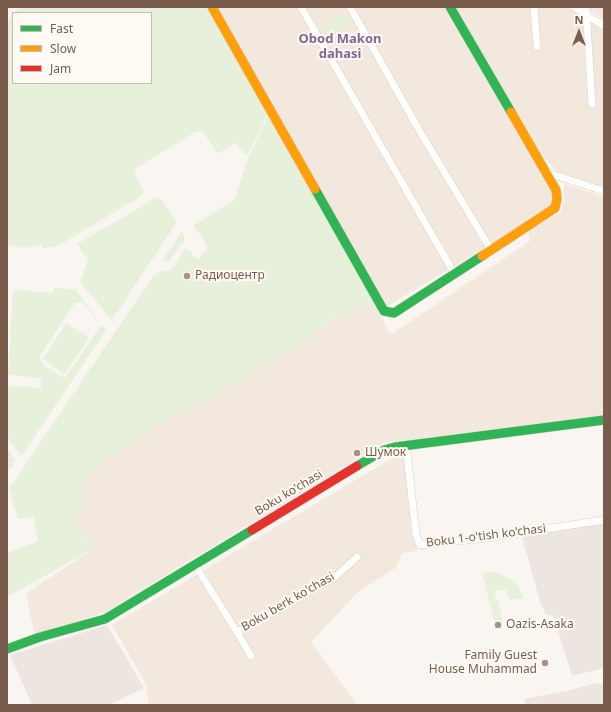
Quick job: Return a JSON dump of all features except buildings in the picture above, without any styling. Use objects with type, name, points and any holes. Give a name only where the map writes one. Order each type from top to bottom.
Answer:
[{"type":"street","points":[[212,7],[382,308],[384,311],[394,313],[555,208],[558,196],[556,190],[450,7]]},
{"type":"street","points":[[301,7],[454,273]]},
{"type":"street","points":[[350,7],[419,130],[491,250]]},
{"type":"street","points":[[534,7],[537,47]]},
{"type":"street","points":[[574,7],[604,26]]},
{"type":"street","points":[[586,7],[592,104]]},
{"type":"street","points":[[545,172],[604,191]]},
{"type":"street","name":"Boku ko'chasi","points":[[7,650],[40,637],[105,619],[374,455],[390,448],[604,420]]},
{"type":"street","name":"Boku 1-o'tish ko'chasi","points":[[406,445],[416,534],[420,545],[487,538],[604,520]]},
{"type":"street","name":"Boku berk ko'chasi","points":[[237,632],[335,577],[357,557]]},
{"type":"street","name":"Boku berk ko'chasi","points":[[195,565],[251,656]]},
{"type":"shaded area","name":"Obod Makon dahasi","points":[[212,7],[450,7],[561,200],[553,208],[384,308]]},
{"type":"shaded area","points":[[451,7],[572,7],[604,29],[604,187],[558,172],[532,144]]},
{"type":"shaded area","points":[[585,7],[604,7],[604,19]]},
{"type":"shaded area","points":[[564,184],[604,197],[604,416],[383,443],[105,612],[35,637],[27,593],[93,549],[73,516],[86,506],[77,497],[94,468],[170,417],[194,406],[307,341],[312,333],[338,316],[374,302],[390,335],[530,241],[528,231],[561,212],[564,199]]},
{"type":"shaded area","points":[[404,451],[417,551],[402,553],[397,567],[358,592],[311,642],[357,705],[149,705],[146,684],[112,625]]},
{"type":"shaded area","points":[[601,521],[604,534],[604,668],[572,676],[553,615],[546,615],[540,602],[522,537]]},
{"type":"shaded area","points":[[107,625],[144,688],[109,705],[32,705],[10,655]]},
{"type":"shaded area","points":[[596,683],[604,685],[604,705],[526,705],[524,699],[571,690]]},
{"type":"green space","points":[[23,7],[208,7],[268,114],[247,156],[235,143],[217,153],[202,131],[195,132],[135,169],[136,178],[144,190],[143,195],[63,243],[53,247],[42,248],[42,244],[26,248],[7,245],[7,22],[12,15],[12,84],[152,84],[152,12],[15,12]]},
{"type":"green space","points":[[344,13],[351,25],[329,37],[322,25]]},
{"type":"green space","points":[[268,116],[374,302],[328,322],[320,327],[307,341],[194,406],[170,417],[94,468],[77,497],[86,506],[73,516],[93,549],[7,597],[7,553],[38,541],[34,517],[18,519],[9,488],[155,273],[171,270],[185,248],[193,253],[192,255],[198,259],[204,252],[207,252],[205,241],[193,226],[235,199],[248,158]]},
{"type":"green space","points":[[157,198],[162,200],[177,222],[112,320],[80,282],[88,260],[77,244]]},
{"type":"green space","points":[[182,231],[185,239],[169,262],[162,261]]},
{"type":"green space","points":[[54,288],[75,289],[97,320],[83,302],[75,303],[40,356],[42,362],[48,368],[62,377],[66,376],[100,327],[102,326],[106,330],[22,455],[17,451],[7,437],[7,381],[8,386],[41,388],[41,378],[8,375],[13,290],[53,293]]},
{"type":"green space","points":[[66,323],[89,338],[66,372],[63,373],[43,359]]},
{"type":"green space","points":[[7,448],[16,461],[7,473]]},
{"type":"green space","points":[[491,571],[512,580],[518,586],[523,598],[510,600],[506,590],[495,591],[495,599],[498,599],[503,625],[496,628],[482,574]]},
{"type":"traffic: fast","points":[[450,7],[511,112]]},
{"type":"traffic: fast","points":[[315,189],[384,311],[394,313],[482,256]]},
{"type":"traffic: fast","points":[[357,466],[384,450],[395,447],[604,420]]},
{"type":"traffic: fast","points":[[7,649],[40,637],[105,619],[252,530]]},
{"type":"traffic: slow","points":[[212,7],[315,189]]},
{"type":"traffic: slow","points":[[482,256],[555,208],[557,199],[556,190],[511,112]]},
{"type":"traffic: jam","points":[[252,530],[357,466]]},
{"type":"place","name":"Радиоцентр","points":[[187,276]]},
{"type":"place","name":"Шумок","points":[[357,453]]},
{"type":"place","name":"Oazis-Asaka","points":[[498,625]]},
{"type":"place","name":"Family Guest House Muhammad","points":[[545,663]]},
{"type":"district","name":"Obod Makon dahasi","points":[[340,46]]}]
